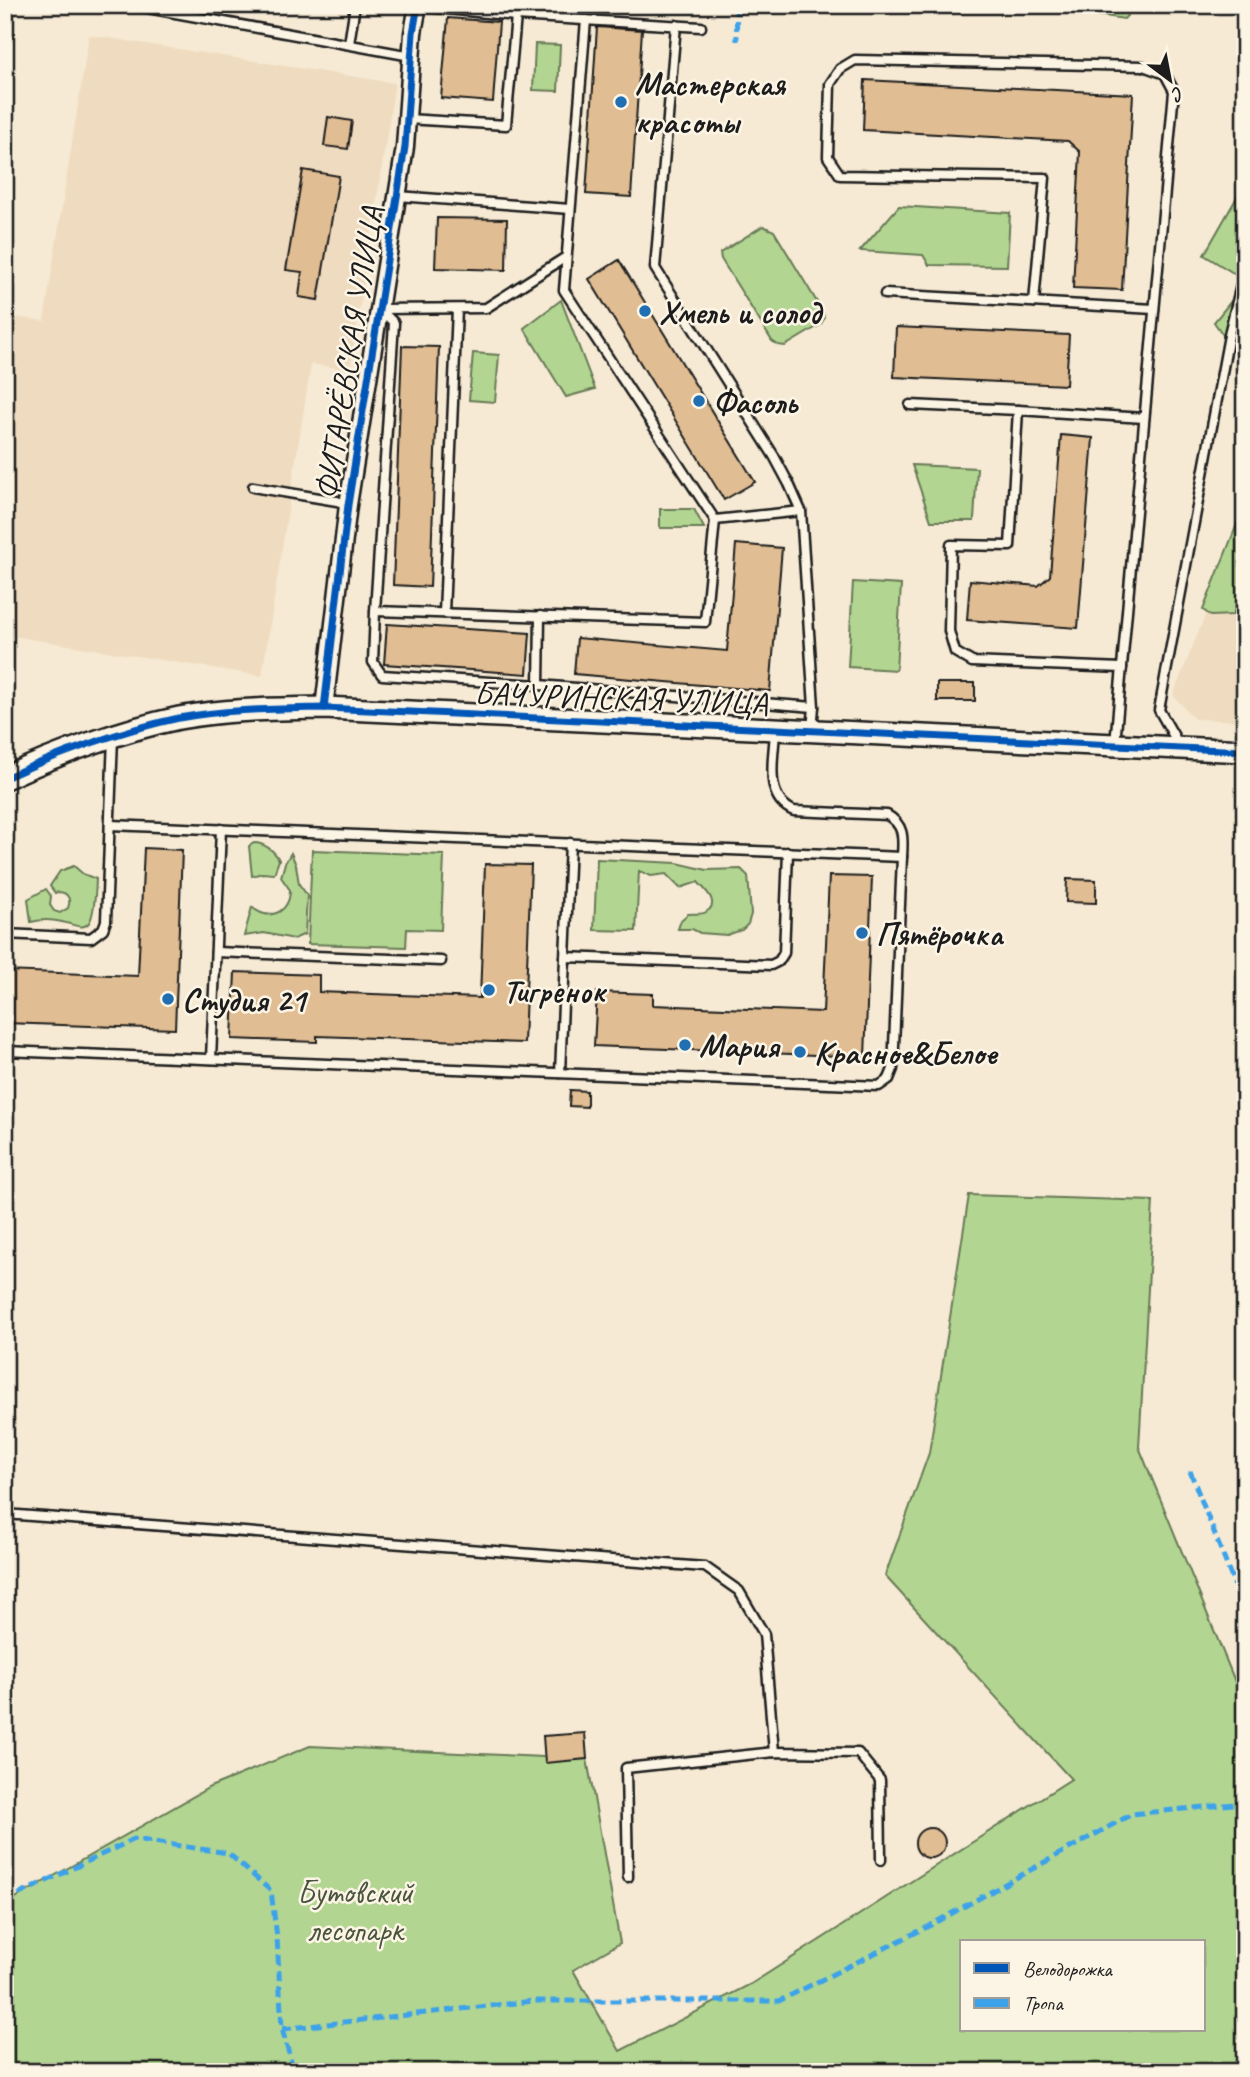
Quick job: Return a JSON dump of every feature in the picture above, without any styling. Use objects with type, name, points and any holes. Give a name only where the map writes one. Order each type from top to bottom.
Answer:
[{"type":"street","name":"ФИТАРЁВСКАЯ УЛИЦА","points":[[324,708],[348,505],[405,147],[411,56],[418,6]]},
{"type":"street","name":"БАЧУРИНСКАЯ УЛИЦА","points":[[5,778],[70,751],[166,722],[214,713],[324,708],[1245,751]]},
{"type":"lane","points":[[131,5],[411,56]]},
{"type":"lane","points":[[349,44],[355,5]]},
{"type":"lane","points":[[418,6],[516,16],[701,26]]},
{"type":"lane","points":[[407,119],[506,125],[516,16]]},
{"type":"lane","points":[[375,611],[705,622],[715,520],[564,290],[586,20]]},
{"type":"lane","points":[[676,25],[655,268],[774,456],[801,511],[814,707],[812,729]]},
{"type":"lane","points":[[1034,302],[1045,178],[840,175],[828,157],[830,84],[840,69],[855,60],[1143,66],[1165,74],[1174,91],[1115,744]]},
{"type":"lane","points":[[398,196],[570,209]]},
{"type":"lane","points":[[380,309],[486,308],[566,257]]},
{"type":"lane","points":[[1180,747],[1159,710],[1230,330],[1245,269]]},
{"type":"lane","points":[[885,294],[1154,309]]},
{"type":"lane","points":[[380,309],[394,323],[373,662],[382,676],[540,685],[814,707]]},
{"type":"lane","points":[[444,613],[457,309]]},
{"type":"lane","points":[[910,405],[1144,418]]},
{"type":"lane","points":[[1018,410],[1010,546],[951,545],[949,631],[955,653],[972,662],[1122,668]]},
{"type":"lane","points":[[253,487],[348,505]]},
{"type":"lane","points":[[715,520],[801,511]]},
{"type":"lane","points":[[540,616],[540,685]]},
{"type":"lane","points":[[5,1051],[879,1086],[885,1083],[894,1069],[901,828],[887,815],[794,811],[784,806],[773,788],[775,728]]},
{"type":"lane","points":[[5,934],[90,938],[101,932],[106,922],[113,737]]},
{"type":"lane","points":[[110,825],[902,857]]},
{"type":"lane","points":[[211,1059],[221,829]]},
{"type":"lane","points":[[560,1073],[570,843]]},
{"type":"lane","points":[[565,957],[776,963],[784,953],[788,852]]},
{"type":"lane","points":[[216,952],[441,961]]},
{"type":"lane","points":[[5,1514],[705,1567],[739,1591],[764,1634],[774,1752]]},
{"type":"lane","points":[[628,1877],[626,1768],[774,1752],[858,1753],[880,1780],[881,1860]]},
{"type":"shaded area","points":[[89,35],[395,83],[350,370],[311,364],[262,676],[5,635],[5,316],[44,321]]},
{"type":"shaded area","points":[[1245,517],[1245,721],[1194,719],[1173,695]]},
{"type":"green space","points":[[1062,5],[1137,5],[1124,19],[1091,14]]},
{"type":"green space","points":[[535,44],[560,45],[558,91],[533,90]]},
{"type":"green space","points":[[1245,183],[1245,267],[1240,277],[1204,255]]},
{"type":"green space","points":[[899,206],[1010,213],[1007,266],[929,265],[923,255],[860,251]]},
{"type":"green space","points":[[763,226],[774,231],[823,312],[824,319],[820,325],[785,346],[772,341],[721,259],[720,253]]},
{"type":"green space","points":[[1236,295],[1245,296],[1245,330],[1223,335],[1214,322]]},
{"type":"green space","points":[[561,300],[595,389],[566,397],[524,328]]},
{"type":"green space","points":[[473,353],[499,355],[495,402],[469,400]]},
{"type":"green space","points":[[912,465],[977,468],[974,521],[931,521]]},
{"type":"green space","points":[[1245,504],[1245,577],[1233,615],[1211,616],[1203,610]]},
{"type":"green space","points":[[660,509],[694,509],[704,528],[660,528]]},
{"type":"green space","points":[[853,582],[901,585],[896,670],[848,667]]},
{"type":"green space","points":[[254,843],[265,846],[279,860],[274,874],[252,876],[249,846]]},
{"type":"green space","points":[[312,850],[444,855],[441,930],[407,929],[406,947],[308,944]]},
{"type":"green space","points":[[291,853],[299,884],[307,895],[305,934],[294,939],[264,933],[244,936],[252,907],[258,912],[271,914],[277,913],[286,904],[290,890],[281,877]]},
{"type":"green space","points":[[597,859],[677,863],[707,870],[741,869],[748,876],[751,914],[748,924],[742,930],[727,935],[678,929],[681,920],[688,914],[706,912],[710,908],[710,897],[698,882],[680,888],[666,874],[651,876],[639,871],[636,931],[594,930]]},
{"type":"green space","points":[[74,866],[83,874],[96,879],[94,904],[87,925],[47,920],[31,922],[28,899],[46,889],[51,896],[50,905],[54,911],[60,913],[68,908],[67,896],[55,893],[50,886],[60,871]]},
{"type":"green space","name":"Бутовский лесопарк","points":[[969,1195],[1153,1201],[1139,1447],[1245,1706],[1245,2072],[5,2072],[5,1904],[210,1787],[310,1746],[587,1759],[620,1943],[573,1970],[620,2051],[751,1984],[1071,1779],[885,1576],[929,1453]]},
{"type":"building","points":[[448,18],[499,22],[493,102],[441,98]]},
{"type":"building","points":[[597,27],[642,30],[631,197],[586,194]]},
{"type":"building","points":[[865,80],[1133,94],[1122,290],[1073,288],[1080,152],[1068,141],[863,130]]},
{"type":"building","points":[[328,117],[352,121],[348,149],[324,146]]},
{"type":"building","points":[[303,170],[339,176],[318,300],[299,297],[302,272],[286,270]]},
{"type":"building","points":[[437,218],[507,219],[506,270],[435,268]]},
{"type":"building","points":[[619,260],[755,482],[724,500],[589,279]]},
{"type":"building","points":[[896,327],[1069,335],[1066,385],[894,377]]},
{"type":"building","points":[[402,346],[439,347],[430,587],[393,585]]},
{"type":"building","points":[[1061,435],[1093,438],[1078,628],[967,620],[970,580],[1038,586],[1050,576]]},
{"type":"building","points":[[736,544],[782,548],[770,691],[574,674],[577,638],[727,651]]},
{"type":"building","points":[[387,624],[530,633],[527,674],[384,664]]},
{"type":"building","points":[[937,683],[975,683],[975,701],[937,701]]},
{"type":"building","points":[[144,848],[182,850],[175,1029],[5,1023],[5,971],[138,976]]},
{"type":"building","points":[[485,864],[531,865],[524,1043],[317,1036],[317,1042],[232,1039],[235,972],[319,975],[319,992],[480,998]]},
{"type":"building","points":[[829,876],[872,877],[865,1057],[594,1046],[597,992],[653,994],[653,1005],[823,1012]]},
{"type":"building","points":[[1067,879],[1096,880],[1096,903],[1066,902]]},
{"type":"building","points":[[570,1090],[587,1091],[587,1107],[569,1106]]},
{"type":"building","points":[[585,1733],[587,1759],[545,1763],[543,1736]]},
{"type":"building","points":[[930,1828],[940,1833],[945,1843],[940,1853],[930,1858],[920,1853],[915,1843],[920,1833]]},
{"type":"marked path","points":[[736,5],[737,41]]},
{"type":"marked path","points":[[1190,1471],[1245,1612]]},
{"type":"marked path","points":[[282,2029],[533,2001],[779,2001],[927,1927],[1132,1814],[1245,1803]]},
{"type":"marked path","points":[[5,1901],[134,1839],[228,1853],[271,1891],[277,1937],[282,2029],[294,2072]]},
{"type":"cycle path","points":[[324,708],[348,505],[405,147],[413,33],[418,5]]},
{"type":"cycle path","points":[[5,778],[90,744],[179,718],[251,710],[324,708],[1245,751]]},
{"type":"place","name":"Мастерская красоты","points":[[621,102]]},
{"type":"place","name":"Хмель и солод","points":[[645,311]]},
{"type":"place","name":"Фасоль","points":[[699,401]]},
{"type":"place","name":"Пятёрочка","points":[[862,933]]},
{"type":"place","name":"Тигренок","points":[[489,990]]},
{"type":"place","name":"Студия 21","points":[[168,999]]},
{"type":"place","name":"Мария","points":[[685,1045]]},
{"type":"place","name":"Красное&Белое","points":[[800,1052]]}]
